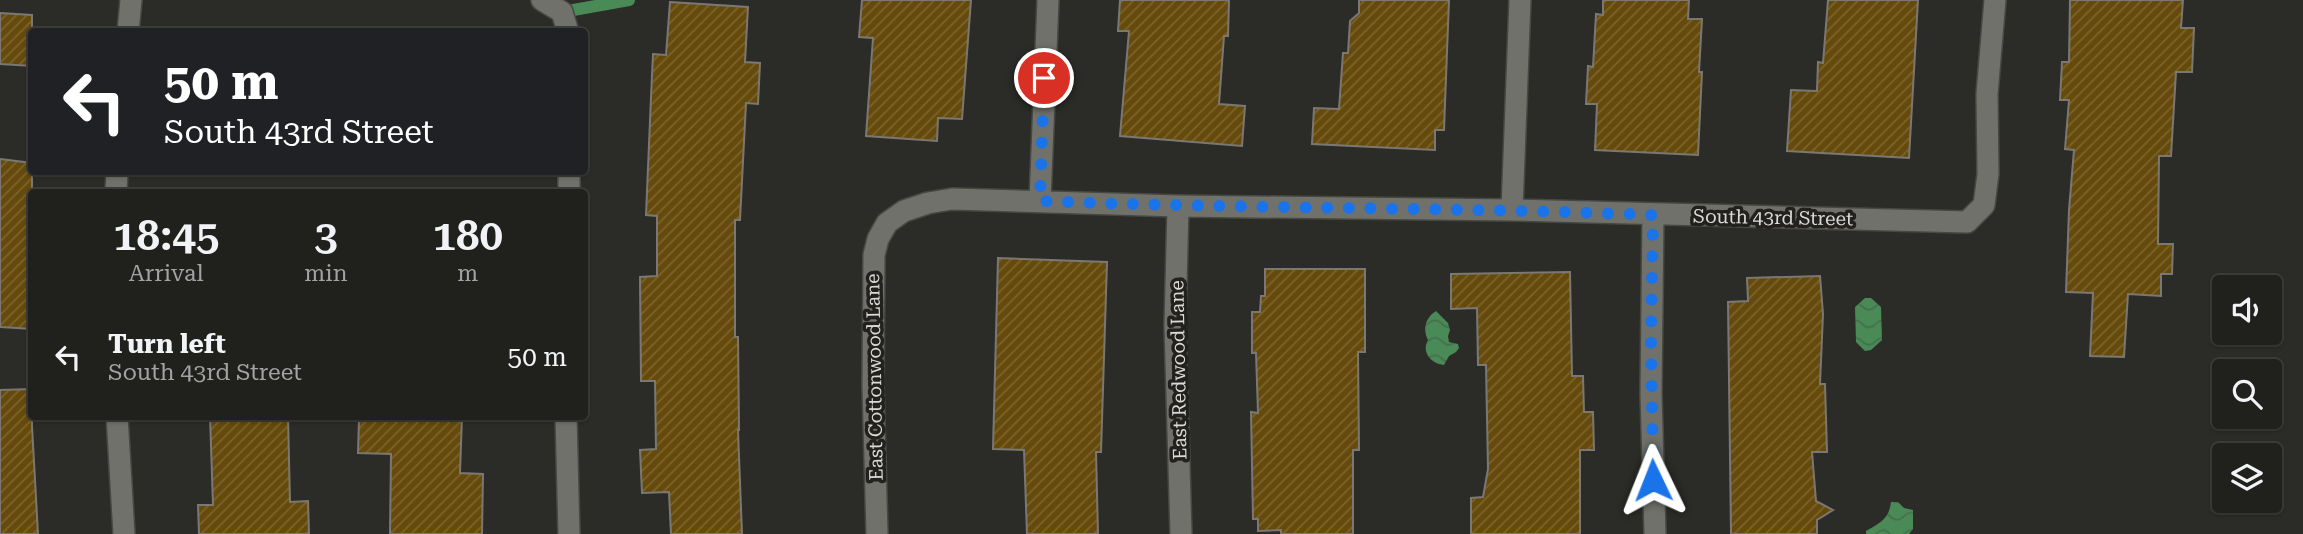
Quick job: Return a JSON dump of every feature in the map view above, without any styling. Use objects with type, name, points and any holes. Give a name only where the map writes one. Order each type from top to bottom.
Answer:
[{"type":"street","points":[[128,28],[131,0]]},
{"type":"street","points":[[542,0],[565,22]]},
{"type":"street","points":[[1040,201],[1048,0]]},
{"type":"street","points":[[1513,210],[1520,0]]},
{"type":"street","name":"South 43rd Street","points":[[887,223],[904,211],[952,199],[1967,222],[1984,205],[1988,174],[1987,94],[1995,0]]},
{"type":"street","name":"East Redwood Lane","points":[[1178,206],[1175,326],[1181,534]]},
{"type":"street","points":[[1653,215],[1651,406],[1655,534]]},
{"type":"street","name":"East Cottonwood Lane","points":[[877,534],[873,269],[878,239],[887,223]]},
{"type":"street","points":[[117,420],[124,534]]},
{"type":"street","points":[[566,420],[569,534]]},
{"type":"water","points":[[1865,298],[1871,298],[1881,307],[1882,340],[1871,350],[1865,351],[1856,342],[1855,307]]},
{"type":"water","points":[[1436,311],[1448,323],[1449,342],[1458,344],[1459,348],[1449,356],[1444,365],[1431,360],[1426,349],[1426,324]]},
{"type":"water","points":[[1891,502],[1898,502],[1904,508],[1913,510],[1913,529],[1909,534],[1866,534],[1866,531],[1886,517]]},
{"type":"building","points":[[862,0],[971,0],[962,119],[938,118],[937,141],[866,136],[873,38],[859,37]]},
{"type":"building","points":[[1120,0],[1229,0],[1228,36],[1224,36],[1219,104],[1245,106],[1242,146],[1120,136],[1129,31],[1118,31]]},
{"type":"building","points":[[1359,0],[1449,0],[1444,130],[1435,130],[1435,150],[1312,144],[1314,108],[1339,109],[1343,53],[1348,53],[1350,21],[1359,13]]},
{"type":"building","points":[[1603,0],[1689,0],[1688,19],[1702,19],[1698,155],[1595,150],[1597,104],[1586,104],[1588,66],[1593,67],[1596,14],[1603,15]]},
{"type":"building","points":[[1828,0],[1918,0],[1909,158],[1787,151],[1791,90],[1817,91],[1818,62],[1823,63]]},
{"type":"building","points":[[2070,0],[2183,0],[2181,28],[2194,28],[2192,72],[2176,72],[2171,156],[2159,156],[2158,244],[2173,244],[2172,274],[2161,274],[2161,296],[2128,294],[2124,357],[2090,356],[2093,293],[2066,292],[2074,150],[2065,149],[2069,100],[2060,100],[2062,62],[2069,62]]},
{"type":"building","points":[[670,2],[748,7],[745,62],[760,63],[758,104],[746,103],[740,220],[735,220],[735,337],[738,337],[742,534],[671,534],[669,492],[642,493],[640,450],[656,449],[655,381],[641,381],[640,277],[657,276],[657,216],[646,215],[653,54],[666,55]]},
{"type":"building","points":[[0,13],[32,15],[32,28],[28,28],[28,66],[0,64]]},
{"type":"building","points":[[0,159],[28,162],[32,189],[28,189],[28,329],[0,327]]},
{"type":"building","points":[[998,258],[1107,262],[1101,452],[1096,452],[1098,534],[1027,534],[1024,450],[993,449]]},
{"type":"building","points":[[1265,269],[1365,269],[1365,352],[1358,352],[1359,450],[1353,450],[1353,534],[1281,534],[1281,530],[1258,531],[1258,519],[1253,519],[1251,412],[1258,413],[1256,353],[1252,353],[1252,312],[1260,312],[1261,296],[1265,296]]},
{"type":"building","points":[[1570,272],[1572,376],[1583,376],[1584,412],[1593,412],[1594,450],[1580,450],[1580,534],[1471,534],[1471,498],[1483,497],[1488,469],[1486,365],[1478,365],[1477,308],[1451,309],[1451,274]]},
{"type":"building","points":[[1820,276],[1823,314],[1820,384],[1825,384],[1827,452],[1812,452],[1816,501],[1833,510],[1817,520],[1817,534],[1731,534],[1728,302],[1748,301],[1747,278]]},
{"type":"building","points":[[28,389],[28,420],[32,420],[38,534],[0,534],[0,390]]},
{"type":"building","points":[[210,420],[288,420],[290,502],[308,501],[309,534],[199,534],[198,505],[213,505]]},
{"type":"building","points":[[359,420],[462,420],[460,473],[483,474],[482,534],[390,534],[391,454],[358,453]]},
{"type":"waterway","points":[[562,12],[629,0]]},
{"type":"route","points":[[1044,78],[1040,201],[1653,215],[1653,480]]}]
